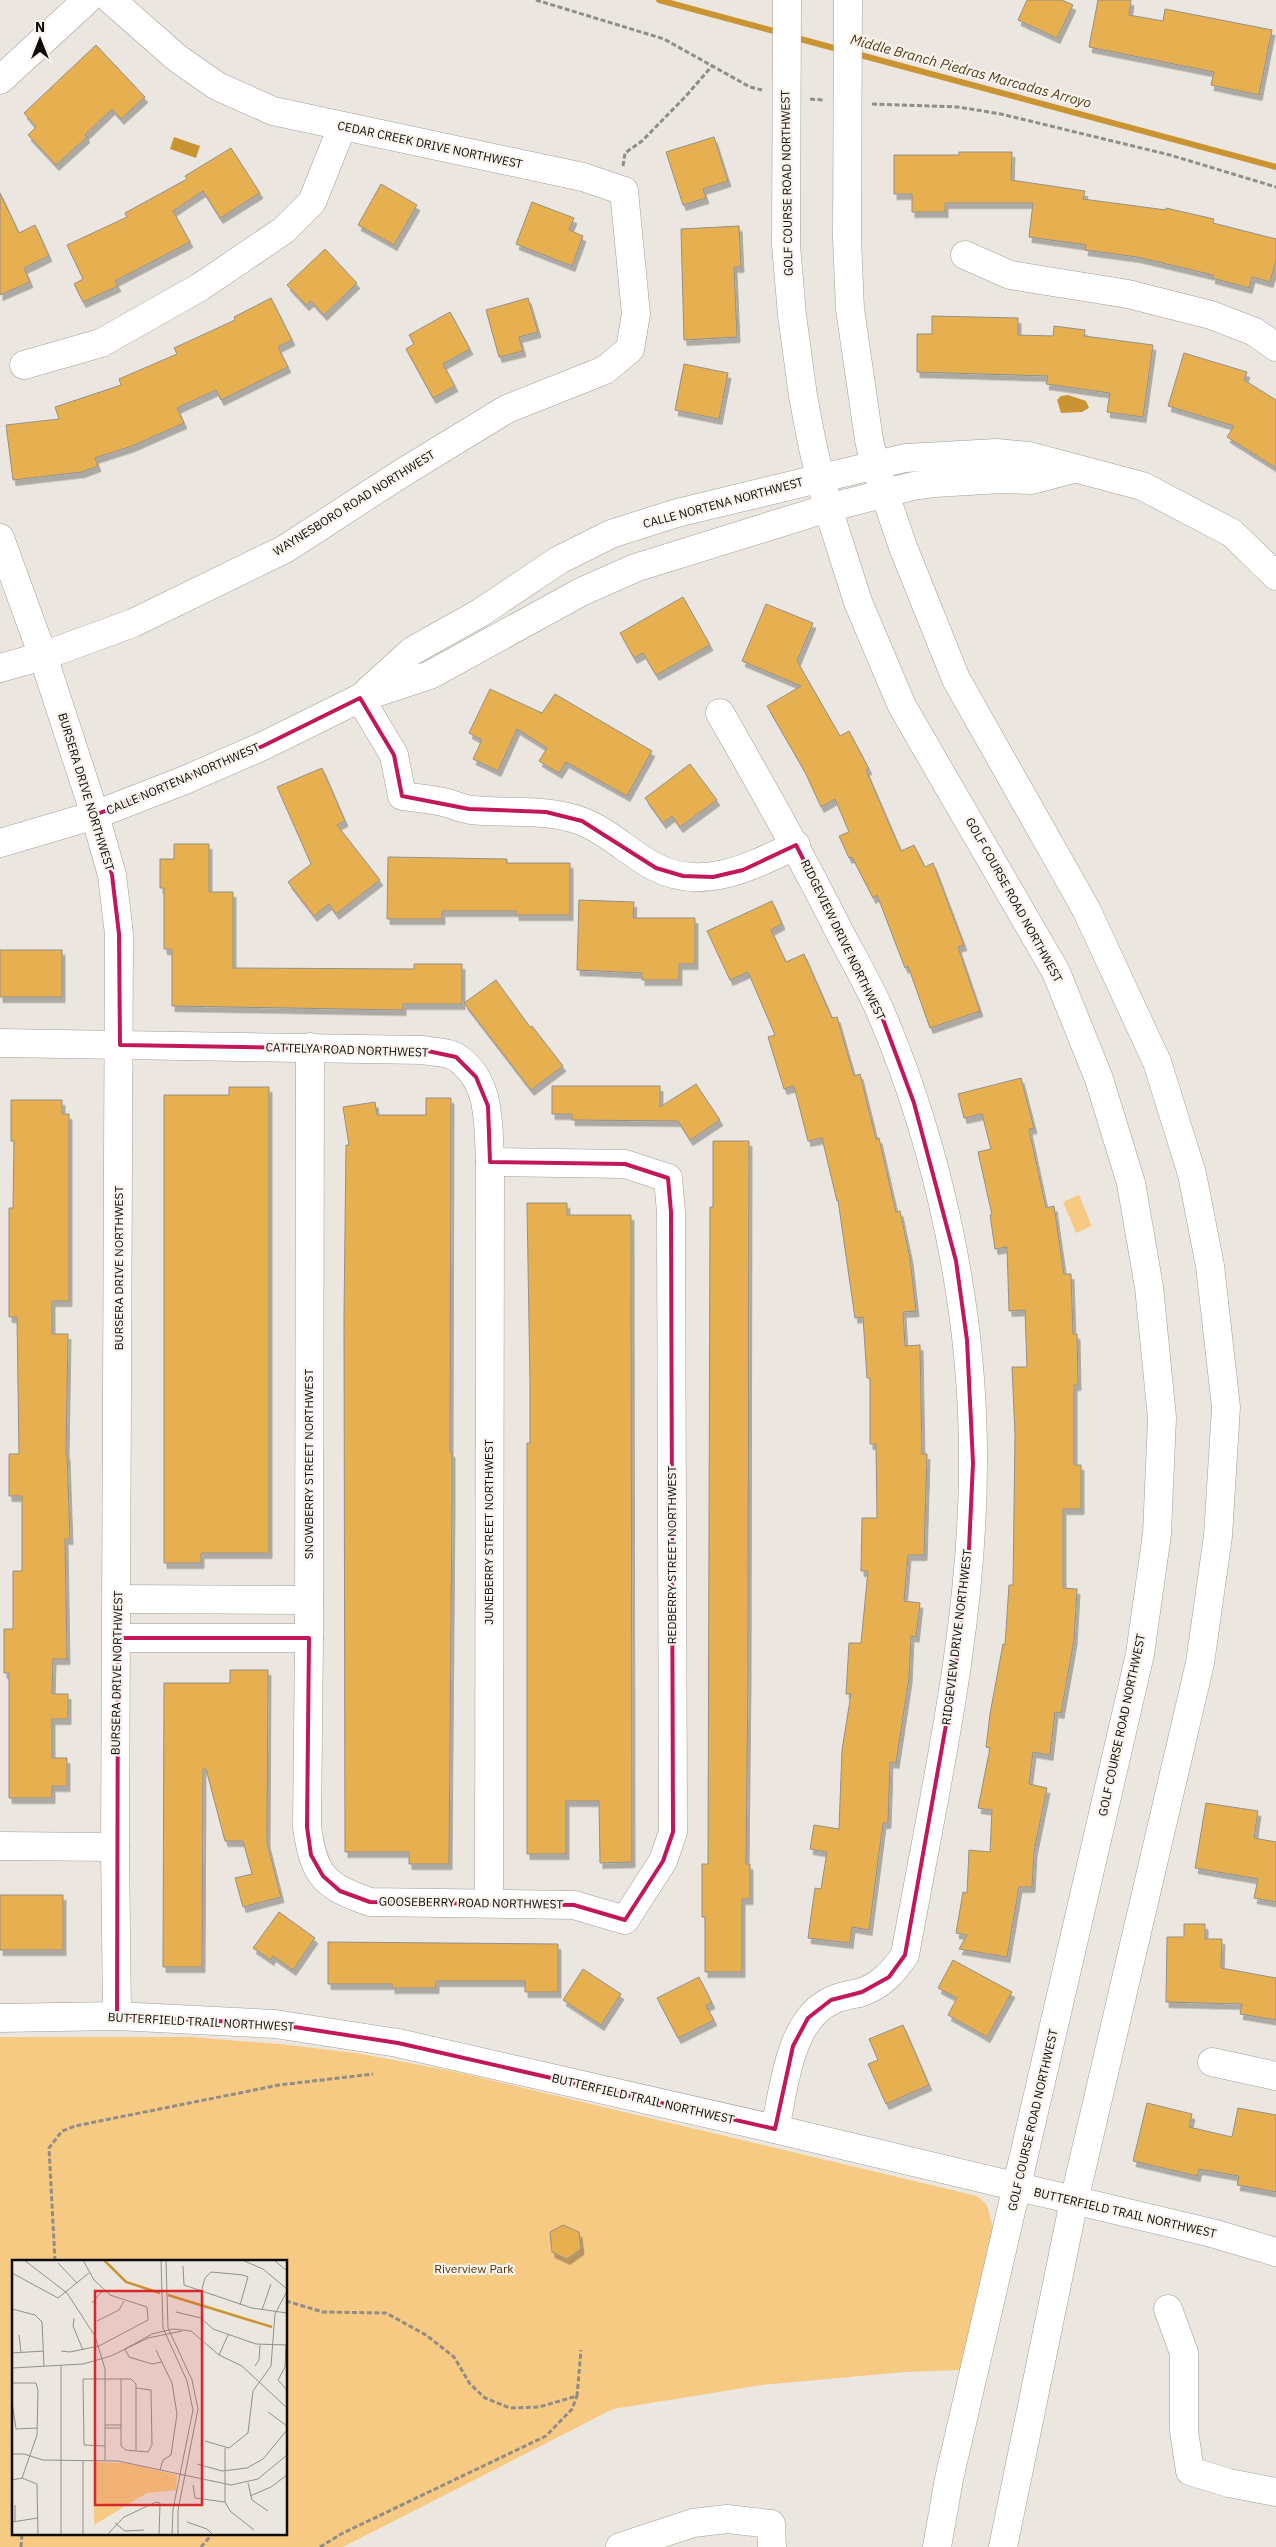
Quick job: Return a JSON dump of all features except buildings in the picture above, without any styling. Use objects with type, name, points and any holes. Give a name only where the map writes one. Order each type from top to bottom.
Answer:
[{"type":"street","points":[[0,80],[88,0]]},
{"type":"street","name":"CEDAR CREEK DRIVE NORTHWEST","points":[[111,0],[177,58],[217,86],[273,111],[583,177],[624,191]]},
{"type":"street","name":"GOLF COURSE ROAD NORTHWEST","points":[[787,0],[785,90],[786,245],[792,315],[803,396],[819,478],[858,602],[902,706],[1056,972],[1099,1079],[1131,1183],[1149,1287],[1162,1418],[1157,1534],[1140,1654],[949,2479],[937,2547]]},
{"type":"street","points":[[848,0],[846,238],[850,309],[875,465],[956,680],[1086,909],[1157,1062],[1192,1174],[1211,1275],[1226,1407],[1218,1536],[1200,1663],[1074,2201],[1003,2547]]},
{"type":"street","points":[[24,365],[101,344],[200,287],[284,230],[312,202],[342,127]]},
{"type":"street","name":"WAYNESBORO ROAD NORTHWEST","points":[[0,668],[43,656],[133,623],[284,549],[402,473],[507,409],[606,370],[630,349],[636,314],[624,191]]},
{"type":"street","points":[[965,255],[1010,275],[1128,294],[1211,315],[1255,332],[1276,347]]},
{"type":"street","name":"CALLE NORTENA NORTHWEST","points":[[360,698],[412,651],[480,613],[559,560],[611,534],[677,512],[875,465],[930,456],[997,453],[1028,456],[1142,486],[1232,533],[1276,576]]},
{"type":"street","name":"CALLE NORTENA NORTHWEST","points":[[0,843],[95,815],[185,780],[263,746],[360,698],[430,676],[581,592],[635,568],[828,508],[884,493],[935,483],[1001,479],[1032,480],[1073,469]]},
{"type":"street","name":"BURSERA DRIVE NORTHWEST","points":[[0,538],[43,656],[95,815],[112,875],[120,934],[118,1638],[115,1847],[117,2016]]},
{"type":"street","points":[[360,698],[394,755],[402,796],[444,802],[469,809],[501,812],[546,812],[582,821],[656,868],[683,876],[713,877],[742,870],[796,845]]},
{"type":"street","name":"RIDGEVIEW DRIVE NORTHWEST","points":[[720,712],[796,845],[878,1006],[914,1103],[933,1165],[956,1261],[967,1340],[973,1463],[968,1570],[954,1680],[906,1955],[889,1977],[862,1992],[831,2000],[808,2018],[793,2046],[775,2129]]},
{"type":"street","name":"CATTELYA ROAD NORTHWEST","points":[[0,1043],[423,1050],[456,1056],[476,1077],[488,1106],[490,1162]]},
{"type":"street","name":"SNOWBERRY STREET NORTHWEST","points":[[310,1047],[307,1827],[311,1855],[323,1876]]},
{"type":"street","name":"REDBERRY STREET NORTHWEST","points":[[490,1162],[625,1164],[668,1178],[671,1212],[673,1832],[663,1861],[625,1920]]},
{"type":"street","name":"JUNEBERRY STREET NORTHWEST","points":[[489,1902],[490,1162]]},
{"type":"street","points":[[118,1599],[309,1600]]},
{"type":"street","points":[[118,1638],[309,1638]]},
{"type":"street","points":[[0,1846],[115,1847]]},
{"type":"street","name":"GOOSEBERRY ROAD NORTHWEST","points":[[323,1876],[340,1891],[370,1902],[489,1902],[574,1905],[625,1920]]},
{"type":"street","name":"BUTTERFIELD TRAIL NORTHWEST","points":[[0,2018],[117,2016],[275,2024],[398,2043],[775,2129],[1212,2233],[1276,2252]]},
{"type":"street","points":[[1212,2062],[1276,2076]]},
{"type":"street","points":[[1168,2309],[1184,2353],[1184,2432],[1190,2471],[1229,2483],[1276,2492]]},
{"type":"street","points":[[620,2547],[693,2522],[727,2519],[772,2535]]},
{"type":"path","points":[[536,0],[664,39],[750,86],[958,107],[1001,114],[1170,155],[1276,187]]},
{"type":"path","points":[[624,191],[623,160],[625,153],[642,141],[712,66]]},
{"type":"path","points":[[54,2260],[50,2148],[62,2131],[75,2126],[280,2085],[373,2074]]},
{"type":"path","points":[[288,2302],[323,2312],[386,2313],[426,2334],[454,2357],[470,2384],[485,2398],[510,2408],[539,2408],[578,2396]]},
{"type":"path","points":[[320,2547],[342,2534],[546,2436],[572,2409],[578,2396],[581,2350]]},
{"type":"path","points":[[20,2547],[22,2534]]},
{"type":"path","points":[[201,2547],[212,2534]]},
{"type":"highlighted area","points":[[360,698],[394,755],[402,796],[469,809],[546,812],[582,821],[656,868],[683,876],[713,877],[743,870],[796,845],[878,1006],[914,1103],[956,1261],[967,1340],[973,1463],[968,1570],[954,1680],[905,1955],[889,1977],[862,1992],[831,2000],[808,2018],[793,2046],[775,2129],[398,2043],[275,2024],[117,2016],[118,1638],[309,1638],[307,1827],[311,1855],[323,1876],[340,1891],[370,1902],[574,1905],[625,1920],[663,1861],[673,1832],[671,1212],[668,1178],[625,1164],[490,1162],[488,1106],[476,1077],[456,1057],[423,1050],[120,1045],[119,934],[112,875],[95,815],[263,746]]},
{"type":"green space","points":[[1079,1195],[1092,1226],[1076,1233],[1063,1202]]},
{"type":"green space","name":"Riverview Park","points":[[0,2037],[191,2037],[279,2044],[356,2053],[452,2071],[977,2196],[987,2205],[994,2231],[961,2370],[905,2372],[762,2385],[613,2409],[343,2547],[0,2547]]},
{"type":"shaded area","points":[[174,137],[200,146],[196,158],[170,149]]},
{"type":"shaded area","points":[[1068,395],[1086,401],[1089,408],[1082,412],[1061,413],[1057,400],[1061,396]]},
{"type":"waterway","name":"Middle Branch Piedras Marcadas Arroyo","points":[[659,0],[781,33]]},
{"type":"waterway","name":"Middle Branch Piedras Marcadas Arroyo","points":[[793,37],[841,50]]},
{"type":"waterway","name":"Middle Branch Piedras Marcadas Arroyo","points":[[853,53],[1276,167]]}]
